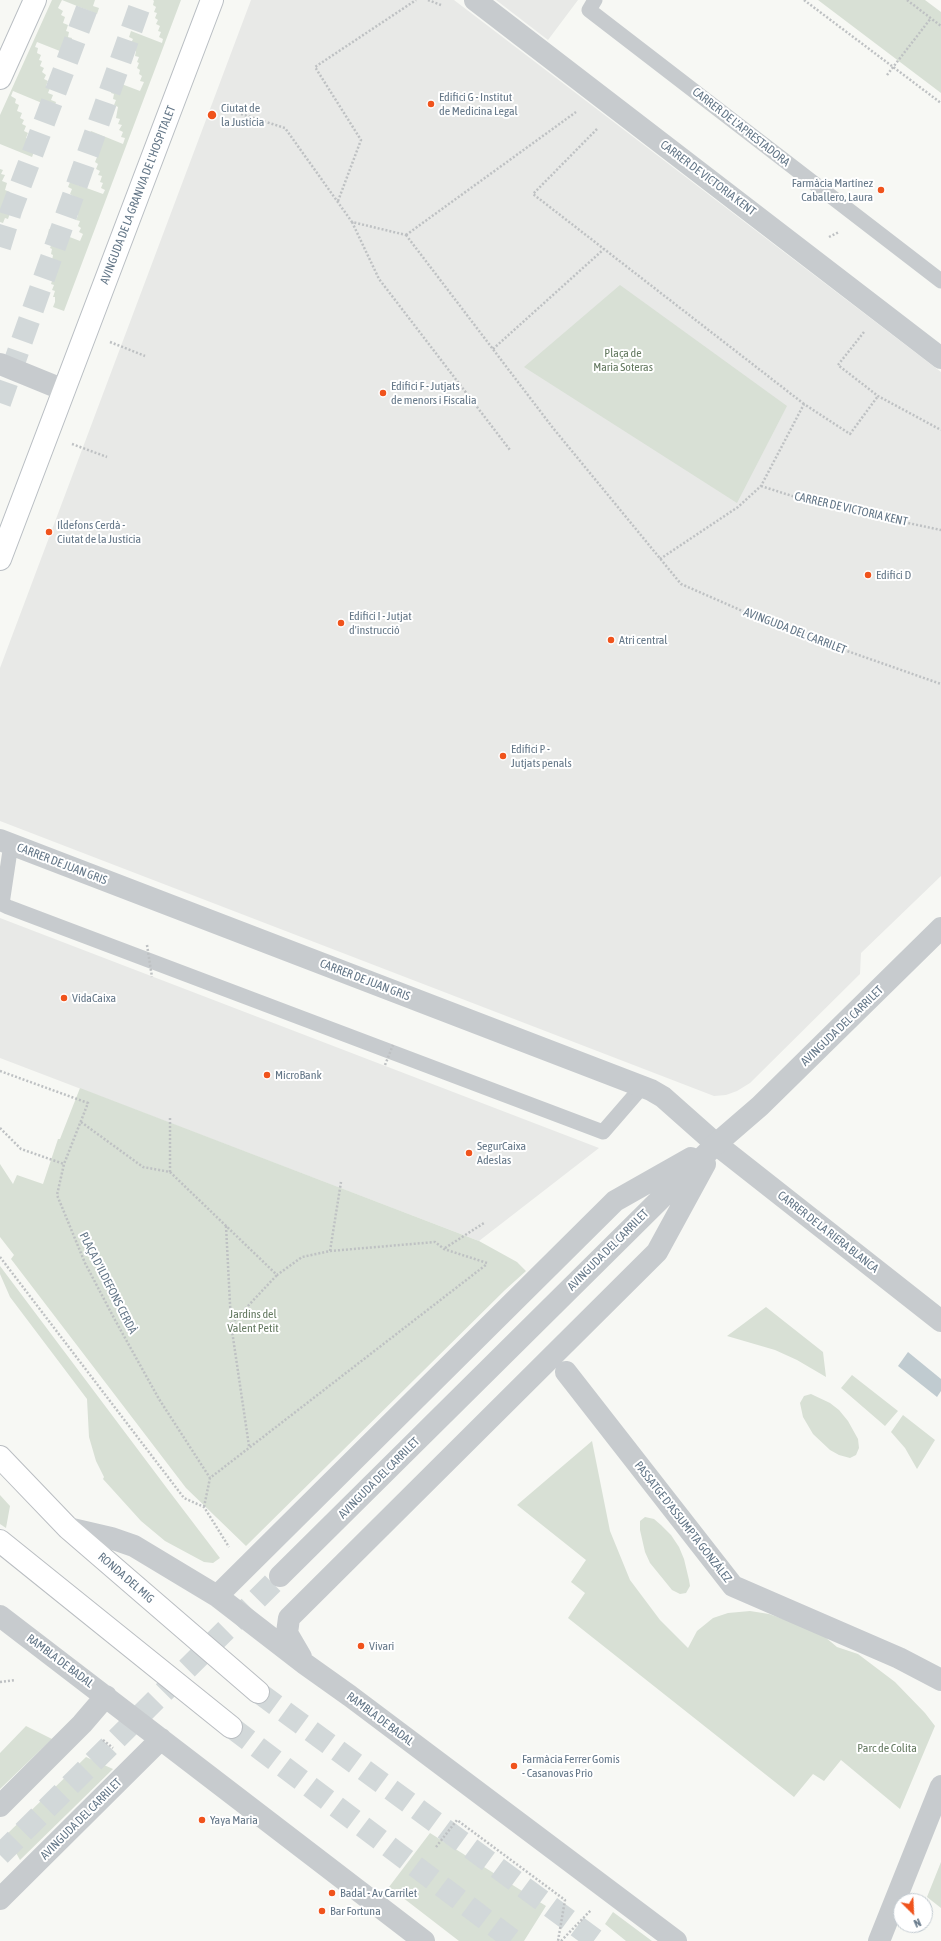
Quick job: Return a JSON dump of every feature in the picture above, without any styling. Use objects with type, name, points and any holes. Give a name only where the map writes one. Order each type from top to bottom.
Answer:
[{"type":"main road","name":"AVINGUDA DE LA GRANVIA DE L'HOSPITALET","points":[[0,559],[212,0]]},
{"type":"main road","points":[[0,78],[32,2]]},
{"type":"main road","name":"RONDA DEL MIG","points":[[0,1457],[68,1528],[258,1692]]},
{"type":"main road","points":[[0,1541],[231,1727]]},
{"type":"street","name":"CARRER DE VICTORIA KENT","points":[[475,0],[941,358]]},
{"type":"street","points":[[0,364],[64,390]]},
{"type":"street","name":"CARRER DE JUAN GRIS","points":[[6,842],[642,1087],[663,1097],[716,1144]]},
{"type":"street","name":"AVINGUDA DEL CARRILET","points":[[280,1576],[716,1144],[760,1106],[941,928]]},
{"type":"street","points":[[217,1596],[615,1201],[716,1144]]},
{"type":"street","points":[[305,1664],[287,1633],[289,1618],[657,1252],[716,1144]]},
{"type":"street","name":"CARRER DE LA RIERA BLANCA","points":[[716,1144],[941,1320]]},
{"type":"street","name":"PASSATGE D'ASSUMPTA GONZÁLEZ","points":[[566,1372],[733,1586],[899,1658],[941,1680]]},
{"type":"street","name":"RAMBLA DE BADAL","points":[[68,1528],[111,1538],[134,1546],[217,1596],[305,1664],[350,1696],[676,1941]]},
{"type":"street","name":"RAMBLA DE BADAL","points":[[0,1616],[424,1941]]},
{"type":"street","points":[[0,1806],[82,1724],[106,1696]]},
{"type":"street","name":"AVINGUDA DEL CARRILET","points":[[0,1898],[161,1739]]},
{"type":"street","points":[[879,1941],[941,1786]]},
{"type":"lane","name":"CARRER DE L'APRESTADORA","points":[[595,0],[589,10],[941,281]]},
{"type":"lane","points":[[6,842],[2,904],[8,907],[603,1132],[642,1087]]},
{"type":"path","points":[[338,201],[361,140],[315,67],[416,0]]},
{"type":"path","points":[[428,0],[441,5]]},
{"type":"path","points":[[804,0],[809,1],[941,103]]},
{"type":"path","points":[[908,0],[941,26]]},
{"type":"path","points":[[887,75],[931,18]]},
{"type":"path","points":[[406,235],[576,112]]},
{"type":"path","points":[[241,114],[285,128],[352,222],[379,279],[510,450]]},
{"type":"path","points":[[597,129],[533,194],[804,404],[850,434],[878,396]]},
{"type":"path","points":[[352,222],[406,235],[553,428],[660,559],[738,507],[761,486],[804,404]]},
{"type":"path","points":[[824,240],[842,230]]},
{"type":"path","points":[[493,349],[604,249]]},
{"type":"path","points":[[864,332],[838,366],[878,396],[941,430]]},
{"type":"path","points":[[110,342],[145,356]]},
{"type":"path","points":[[71,444],[107,457]]},
{"type":"path","name":"CARRER DE VICTORIA KENT","points":[[761,486],[814,503],[941,530]]},
{"type":"path","name":"AVINGUDA DEL CARRILET","points":[[660,559],[680,584],[779,627],[941,684]]},
{"type":"path","points":[[147,945],[152,977]]},
{"type":"path","points":[[384,1065],[392,1045]]},
{"type":"path","name":"PLAÇA D'ILDEFONS CERDÀ","points":[[0,1070],[88,1104],[64,1164],[57,1195],[85,1263],[159,1399],[210,1478]]},
{"type":"path","points":[[170,1117],[170,1172]]},
{"type":"path","points":[[81,1122],[143,1166],[170,1172],[277,1274]]},
{"type":"path","points":[[0,1128],[21,1149],[64,1164]]},
{"type":"path","points":[[330,1251],[341,1182]]},
{"type":"path","points":[[444,1249],[484,1223]]},
{"type":"path","points":[[226,1226],[231,1324],[249,1447]]},
{"type":"path","points":[[204,1507],[210,1478],[487,1264],[444,1249],[435,1242],[330,1251],[302,1257],[277,1274],[231,1324]]},
{"type":"path","points":[[0,1257],[184,1498],[204,1507],[232,1553]]},
{"type":"path","points":[[0,1682],[15,1680]]},
{"type":"path","points":[[436,1847],[457,1820],[565,1900],[560,1941]]},
{"type":"path","points":[[560,1941],[591,1910]]},
{"type":"shaded area","points":[[251,0],[454,0],[941,372],[941,876],[861,953],[860,974],[750,1083],[737,1091],[726,1095],[714,1096],[0,821],[0,668]]},
{"type":"shaded area","points":[[496,0],[578,0],[548,40]]},
{"type":"shaded area","points":[[0,918],[599,1148],[479,1241],[0,1058]]},
{"type":"shaded area","points":[[908,1352],[941,1379],[941,1391],[937,1397],[898,1366]]},
{"type":"green space","points":[[52,0],[62,0],[58,8],[63,11],[61,15],[65,17],[63,23],[68,25],[66,31],[69,32],[68,37],[72,38],[70,44],[75,46],[73,50],[77,52],[75,57],[37,42],[35,47],[38,48],[37,53],[41,55],[39,60],[42,61],[40,66],[44,68],[42,72],[46,75],[44,79],[48,81],[46,86],[50,88],[48,93],[53,95],[51,100],[56,102],[54,108],[13,91],[11,96],[16,99],[15,103],[19,105],[17,111],[22,113],[20,118],[24,120],[22,124],[26,126],[24,131],[28,133],[26,138],[30,140],[29,144],[32,146],[30,150],[34,152],[32,157],[0,144],[0,115]]},
{"type":"green space","points":[[62,0],[95,0],[93,6],[99,8],[97,14]]},
{"type":"green space","points":[[153,0],[181,0],[64,311],[53,307],[55,302],[55,297],[53,297],[55,291],[52,290],[54,285],[51,284],[53,278],[51,278],[54,267],[51,266],[53,255],[51,254],[52,249],[50,248],[52,243],[49,242],[51,236],[48,235],[49,229],[80,241],[83,234],[79,232],[81,228],[78,226],[80,221],[76,220],[78,215],[74,213],[76,207],[72,206],[74,202],[72,201],[73,196],[70,194],[72,189],[68,187],[70,182],[103,194],[105,190],[101,188],[103,183],[100,182],[102,176],[98,175],[100,171],[96,169],[98,164],[95,162],[97,157],[93,155],[95,151],[92,150],[94,145],[91,143],[92,138],[88,136],[91,131],[123,144],[125,138],[121,137],[123,132],[119,130],[122,125],[118,124],[120,119],[116,118],[118,107],[114,105],[116,100],[113,99],[114,94],[111,93],[112,88],[108,86],[111,80],[140,91],[144,82],[140,81],[142,76],[139,74],[140,70],[137,68],[139,57],[135,56],[136,51],[133,50],[135,45],[131,43],[133,39],[129,37],[131,31],[162,43],[163,39],[159,37],[161,32],[158,31],[160,26],[156,24],[158,20],[155,18],[157,13],[154,12],[156,7],[153,5]]},
{"type":"green space","points":[[818,0],[925,0],[941,12],[941,93]]},
{"type":"green space","points":[[0,169],[3,170],[1,174],[5,175],[2,181],[7,183],[5,190],[10,192],[8,198],[13,200],[11,204],[16,206],[13,214],[10,213],[8,219],[5,218],[3,223],[0,222]]},
{"type":"green space","name":"Plaça de Maria Soteras","points":[[620,285],[787,406],[737,503],[524,367]]},
{"type":"green space","name":"Jardins del Valent Petit","points":[[80,1088],[479,1241],[517,1262],[526,1271],[246,1546],[186,1488],[11,1259],[14,1255],[0,1237],[0,1164],[13,1184],[17,1175],[43,1184],[58,1139],[60,1139]]},
{"type":"green space","points":[[0,1266],[220,1558],[213,1563],[204,1562],[165,1541],[141,1521],[103,1479],[104,1477],[96,1461],[89,1437],[87,1399],[10,1297],[0,1274]]},
{"type":"green space","points":[[766,1307],[823,1352],[826,1377],[797,1360],[775,1350],[727,1336]]},
{"type":"green space","points":[[852,1375],[898,1411],[885,1426],[841,1388]]},
{"type":"green space","points":[[811,1394],[830,1403],[839,1410],[848,1421],[858,1439],[859,1448],[856,1455],[850,1458],[839,1455],[830,1450],[813,1434],[803,1417],[800,1403],[804,1396]]},
{"type":"green space","points":[[903,1415],[935,1440],[917,1469],[905,1448],[891,1432]]},
{"type":"green space","name":"Parc de Colita","points":[[592,1441],[610,1531],[630,1580],[660,1620],[688,1648],[697,1631],[713,1618],[728,1613],[750,1611],[769,1614],[825,1637],[837,1647],[858,1654],[895,1682],[925,1713],[935,1726],[900,1809],[841,1760],[824,1781],[813,1774],[794,1797],[568,1618],[585,1593],[571,1582],[586,1560],[517,1505]]},
{"type":"green space","points":[[0,1495],[10,1506],[6,1528],[0,1524]]},
{"type":"green space","points":[[645,1517],[654,1519],[661,1525],[671,1535],[679,1547],[684,1559],[690,1586],[686,1593],[680,1594],[672,1590],[650,1563],[645,1552],[640,1530],[640,1521]]},
{"type":"green space","points":[[26,1726],[52,1739],[0,1789],[0,1753]]},
{"type":"green space","points":[[86,1757],[113,1769],[20,1860],[6,1835]]},
{"type":"green space","points":[[430,1833],[546,1906],[524,1941],[459,1941],[389,1887]]},
{"type":"green space","points":[[941,1862],[941,1908],[933,1902],[933,1893],[929,1893]]},
{"type":"green space","points":[[613,1912],[652,1941],[626,1941],[605,1924]]},
{"type":"tunnel","points":[[0,247],[11,211],[90,0]]},
{"type":"tunnel","points":[[0,403],[142,0]]},
{"type":"tunnel","points":[[0,1855],[280,1576]]},
{"type":"tunnel","points":[[258,1692],[597,1941]]},
{"type":"tunnel","points":[[231,1727],[514,1941]]},
{"type":"place","name":"Edifici G - Institut de Medicina Legal","points":[[431,104]]},
{"type":"place","name":"Ciutat de la Justícia","points":[[212,115]]},
{"type":"place","name":"Farmàcia Martínez Caballero, Laura","points":[[881,190]]},
{"type":"place","name":"Edifici F - Jutjats de menors i Fiscalia","points":[[383,393]]},
{"type":"place","name":"Ildefons Cerdà - Ciutat de la Justícia","points":[[49,532]]},
{"type":"place","name":"Edifici D","points":[[868,575]]},
{"type":"place","name":"Edifici I - Jutjat d'instrucció","points":[[341,623]]},
{"type":"place","name":"Atri central","points":[[611,640]]},
{"type":"place","name":"Edifici P - Jutjats penals","points":[[503,756]]},
{"type":"place","name":"VidaCaixa","points":[[64,998]]},
{"type":"place","name":"MicroBank","points":[[267,1075]]},
{"type":"place","name":"SegurCaixa Adeslas","points":[[469,1153]]},
{"type":"place","name":"Vivari","points":[[361,1646]]},
{"type":"place","name":"Farmàcia Ferrer Gomis - Casanovas Prio","points":[[514,1766]]},
{"type":"place","name":"Yaya Maria","points":[[202,1820]]},
{"type":"place","name":"Badal - Av Carrilet","points":[[332,1893]]},
{"type":"place","name":"Bar Fortuna","points":[[322,1911]]}]
